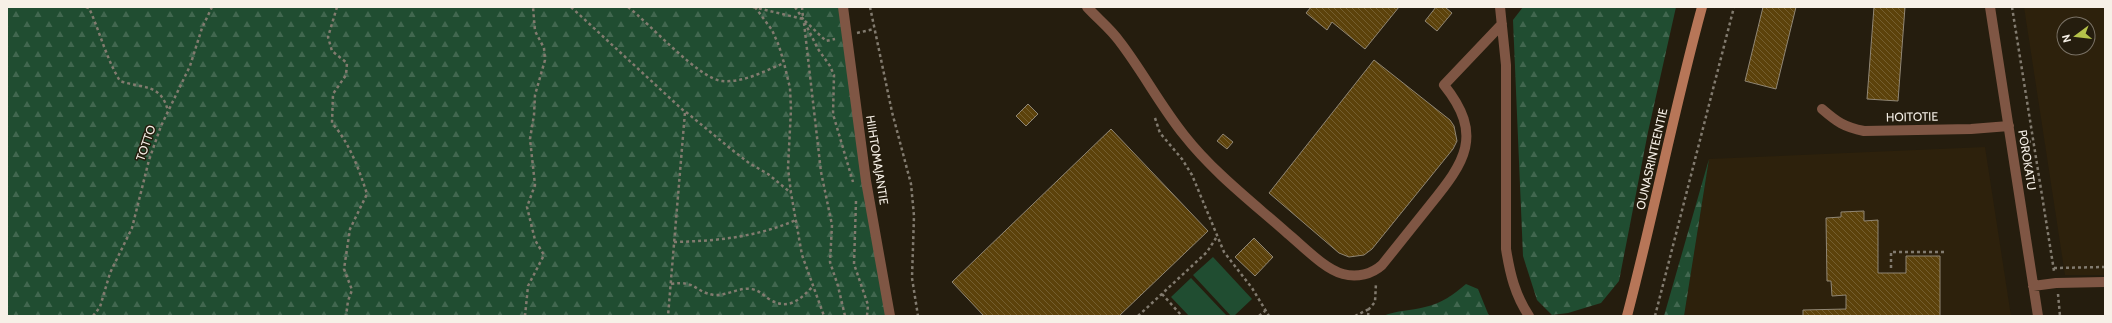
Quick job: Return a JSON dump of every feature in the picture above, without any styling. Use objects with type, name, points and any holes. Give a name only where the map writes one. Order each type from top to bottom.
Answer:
[{"type":"street","name":"HIIHTOMAJANTIE","points":[[843,7],[866,181],[890,316]]},
{"type":"street","points":[[1087,7],[1120,41],[1184,135],[1237,189],[1331,269],[1350,276],[1375,271],[1456,174],[1466,146],[1464,118],[1456,100],[1444,85],[1502,24]]},
{"type":"street","points":[[1500,7],[1506,65],[1506,249],[1509,270],[1515,290],[1529,316]]},
{"type":"street","name":"OUNASRINTEENTIE","points":[[1627,316],[1702,7]]},
{"type":"street","name":"POROKATU","points":[[1990,7],[2038,316]]},
{"type":"street","name":"HOITOTIE","points":[[1822,109],[1837,122],[1848,128],[1864,131],[1986,129],[2009,126]]},
{"type":"street","points":[[2033,286],[2056,283],[2105,282]]},
{"type":"path","points":[[86,7],[89,8],[96,22],[110,65],[120,81],[153,88],[165,100],[168,112]]},
{"type":"path","name":"TOTTO","points":[[93,316],[100,307],[110,273],[132,228],[149,160],[168,112],[190,66],[202,28],[212,7]]},
{"type":"path","points":[[337,7],[328,37],[332,51],[347,63],[346,75],[333,94],[332,123],[340,132],[348,147],[367,194],[350,229],[344,269],[352,290],[348,301],[346,316]]},
{"type":"path","points":[[526,316],[528,286],[544,255],[534,240],[528,207],[535,185],[530,140],[534,115],[535,94],[545,60],[544,48],[535,31],[533,7]]},
{"type":"path","points":[[570,7],[685,112],[749,163],[768,174],[791,193]]},
{"type":"path","points":[[628,7],[702,71],[721,81],[743,78],[784,64]]},
{"type":"path","points":[[755,7],[772,30],[779,46],[784,64],[790,95],[788,168],[791,193],[802,255],[824,316]]},
{"type":"path","points":[[755,7],[803,19],[826,41]]},
{"type":"path","points":[[795,7],[834,75],[833,114],[843,143],[846,165],[855,189]]},
{"type":"path","points":[[802,7],[821,172],[832,225],[830,262],[838,286],[845,316]]},
{"type":"path","points":[[870,7],[892,112],[911,184],[914,216],[912,278],[918,316]]},
{"type":"path","points":[[1655,316],[1734,7]]},
{"type":"path","points":[[2012,7],[2054,268],[2060,316]]},
{"type":"path","points":[[846,35],[874,29]]},
{"type":"path","points":[[668,316],[685,112]]},
{"type":"path","points":[[1153,112],[1160,133],[1182,159],[1192,175],[1216,238],[1224,252],[1252,288],[1269,316]]},
{"type":"path","points":[[856,196],[854,264],[868,305],[867,316]]},
{"type":"path","points":[[674,242],[699,242],[745,237],[779,228],[796,220]]},
{"type":"path","points":[[1138,316],[1207,252],[1216,238]]},
{"type":"path","points":[[1891,268],[1891,252],[1946,252]]},
{"type":"path","points":[[2054,268],[2105,267]]},
{"type":"path","points":[[1355,316],[1369,309],[1375,302],[1375,271]]},
{"type":"path","points":[[671,284],[688,283],[713,294],[721,295],[750,288],[760,292],[775,302],[786,305],[800,300],[814,286]]},
{"type":"path","points":[[1162,294],[1182,316]]},
{"type":"path","points":[[1368,316],[1369,309]]},
{"type":"path","points":[[1259,316],[1265,311]]},
{"type":"shaded area","points":[[2024,7],[2105,7],[2105,275],[2065,275]]},
{"type":"shaded area","points":[[1985,147],[2011,316],[1684,316],[1709,159]]},
{"type":"green space","points":[[7,7],[843,7],[890,316],[7,316]]},
{"type":"green space","points":[[1523,7],[1676,7],[1648,132],[1619,281],[1601,303],[1568,313],[1552,315],[1537,300],[1523,256],[1513,20]]},
{"type":"green space","points":[[1709,159],[1684,316],[1664,316]]},
{"type":"green space","points":[[1213,257],[1252,299],[1234,316],[1231,316],[1193,275]]},
{"type":"green space","points":[[1191,278],[1227,316],[1189,316],[1171,297]]},
{"type":"green space","points":[[1466,284],[1478,289],[1489,316],[1383,316],[1431,306],[1452,295]]},
{"type":"building","points":[[1311,7],[1399,7],[1365,49],[1332,22],[1327,30],[1306,13]]},
{"type":"building","points":[[1436,7],[1445,7],[1452,13],[1437,31],[1425,21]]},
{"type":"building","points":[[1763,7],[1796,7],[1776,89],[1745,81]]},
{"type":"building","points":[[1874,7],[1905,7],[1898,101],[1867,99]]},
{"type":"building","points":[[1374,60],[1450,120],[1454,126],[1457,141],[1453,149],[1372,249],[1364,255],[1349,257],[1339,253],[1269,193]]},
{"type":"building","points":[[1028,104],[1038,114],[1026,126],[1016,116]]},
{"type":"building","points":[[1111,129],[1208,231],[1119,316],[984,316],[952,282]]},
{"type":"building","points":[[1223,134],[1233,142],[1227,149],[1217,141]]},
{"type":"building","points":[[1864,211],[1864,221],[1878,220],[1878,273],[1906,273],[1906,256],[1940,256],[1940,316],[1803,316],[1803,310],[1846,309],[1846,295],[1832,296],[1831,281],[1827,281],[1826,218],[1841,217],[1841,212]]},
{"type":"building","points":[[1254,238],[1273,257],[1255,276],[1235,257]]}]
